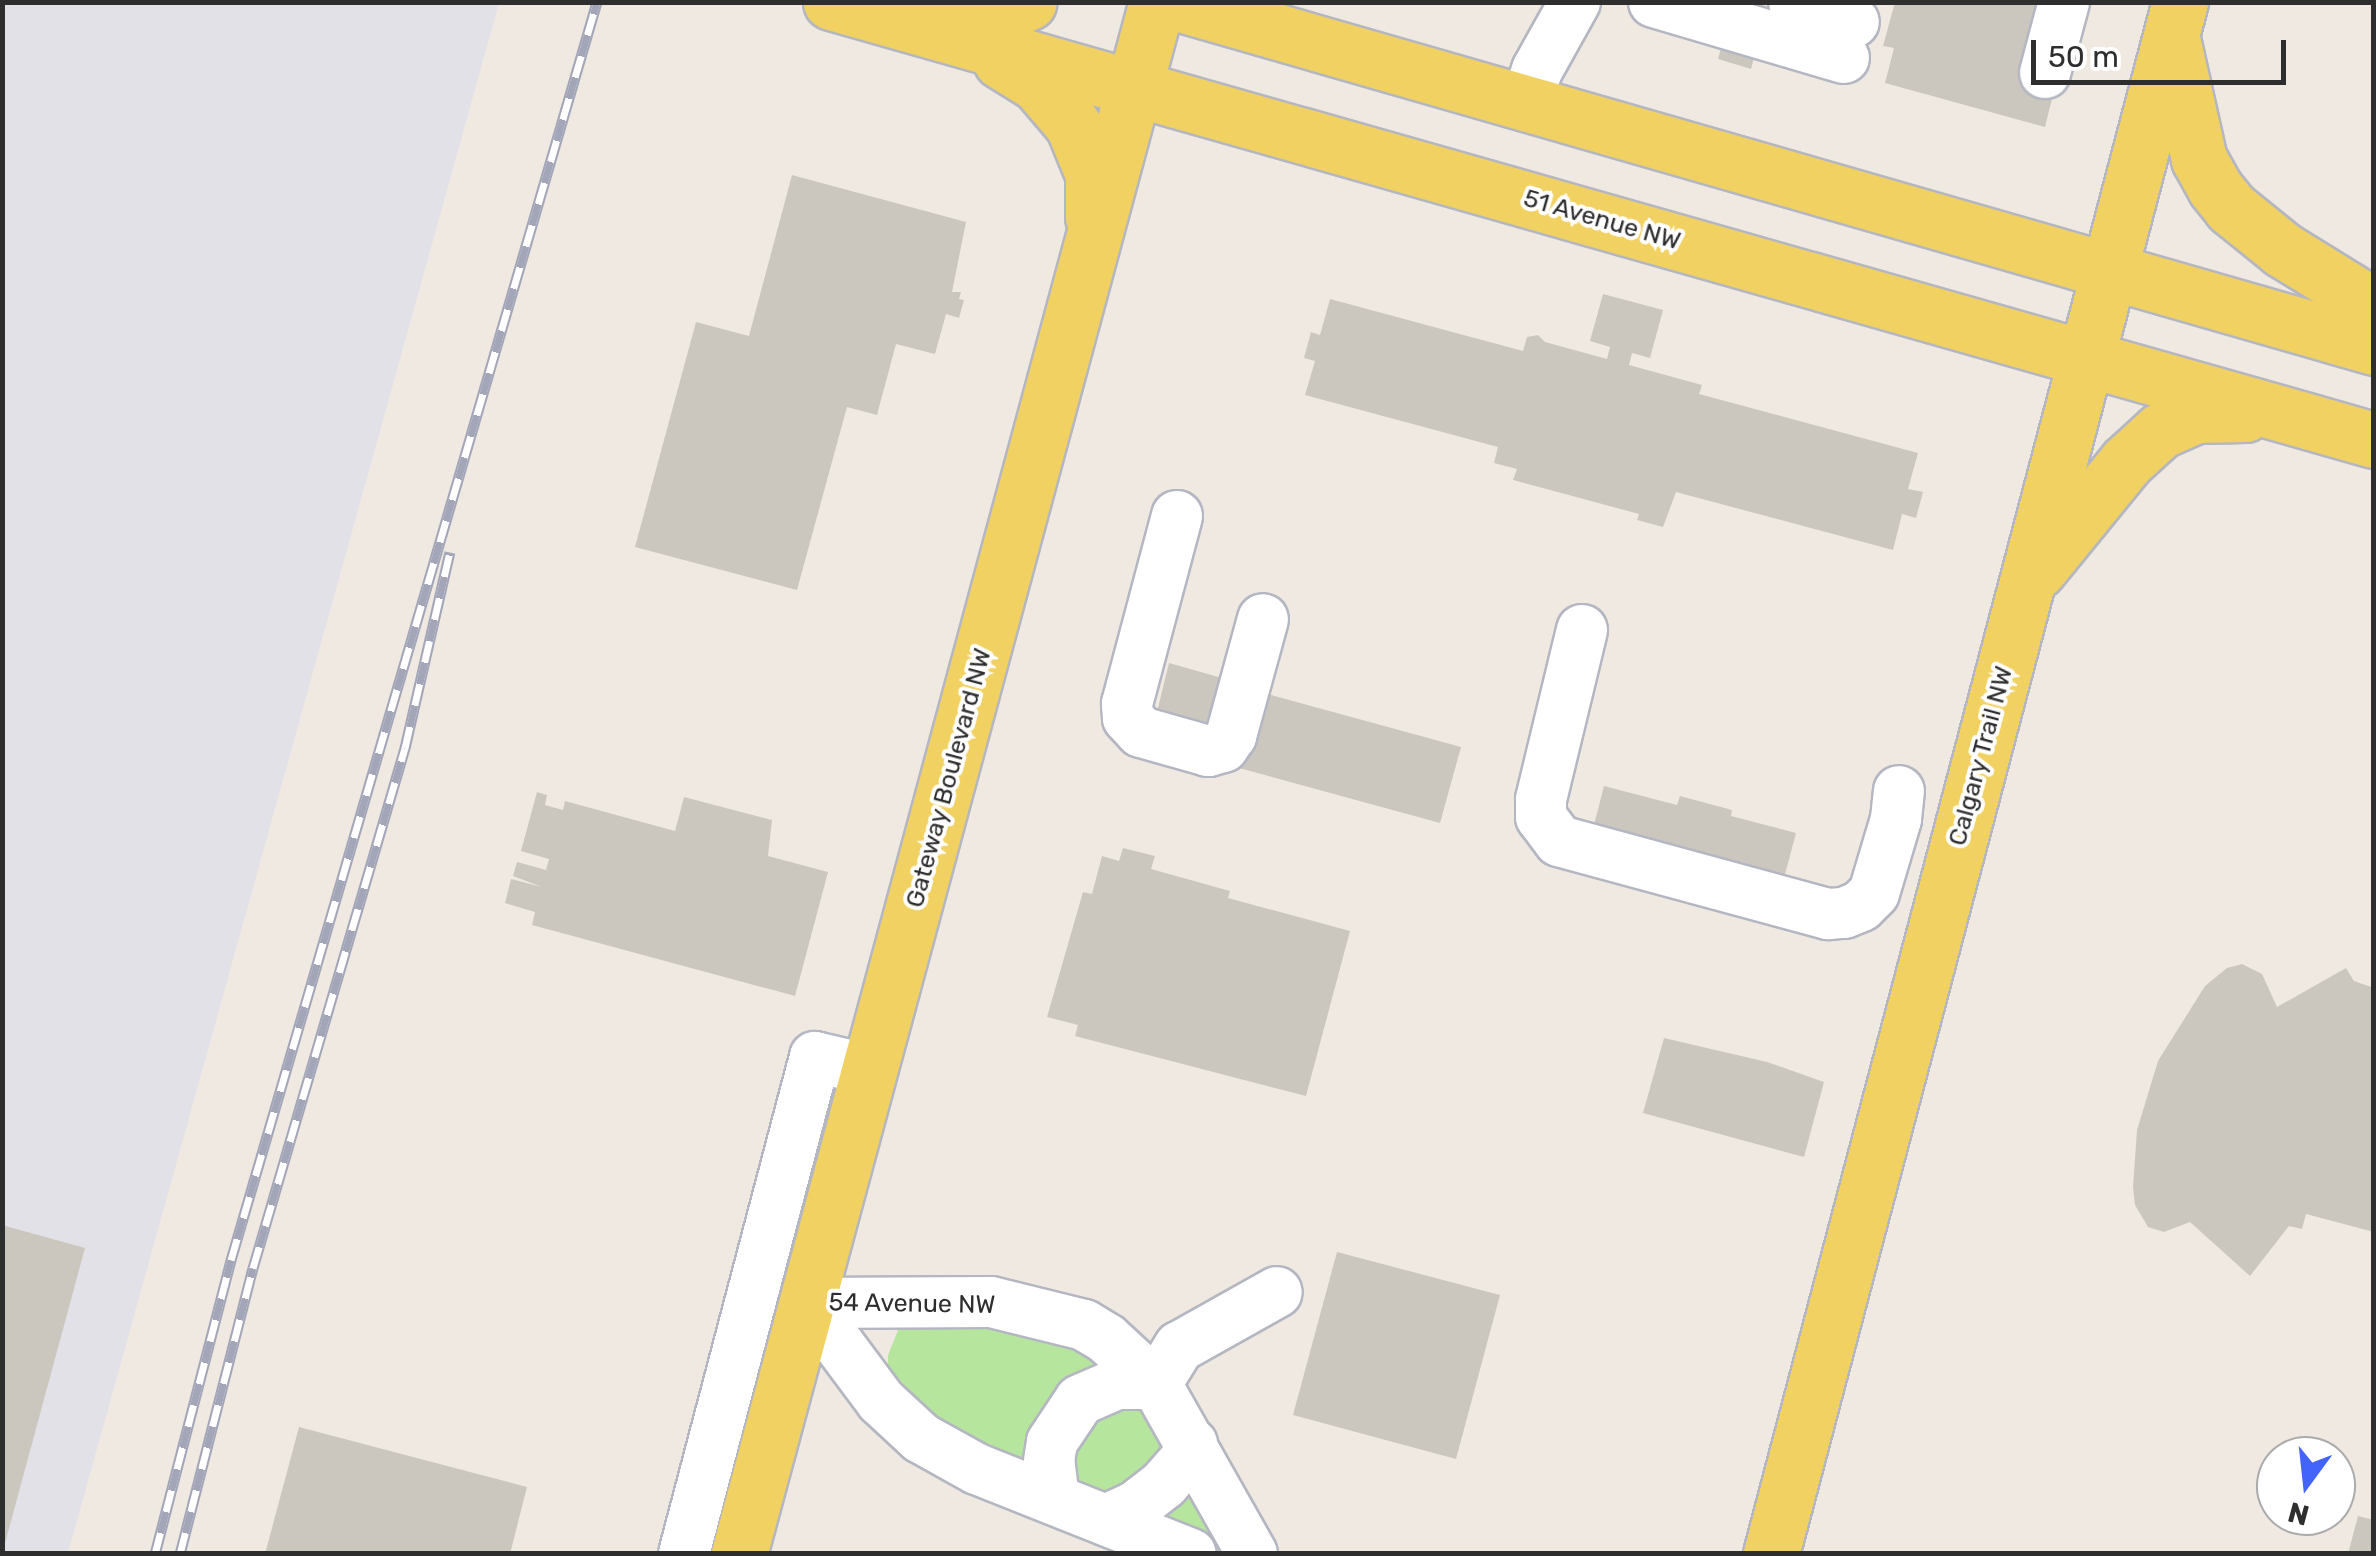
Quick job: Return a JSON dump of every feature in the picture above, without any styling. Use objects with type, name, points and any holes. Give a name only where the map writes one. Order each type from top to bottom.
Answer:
[{"type":"main road","name":"51 Avenue NW","points":[[830,2],[2374,440]]},
{"type":"main road","points":[[911,27],[1004,13],[1029,2]]},
{"type":"main road","name":"Gateway Boulevard NW","points":[[740,1554],[1157,2]]},
{"type":"main road","points":[[1174,2],[2374,348]]},
{"type":"main road","points":[[2176,13],[2199,158],[2215,188],[2231,208],[2283,250],[2374,306]]},
{"type":"main road","name":"Calgary Trail NW","points":[[1773,1541],[2176,13]]},
{"type":"main road","points":[[911,27],[1012,66],[1061,106],[1073,124],[1093,174],[1094,235]]},
{"type":"main road","points":[[2027,584],[2126,462],[2160,431],[2196,415],[2221,411],[2306,421]]},
{"type":"street","points":[[1524,105],[1537,70],[1575,2]]},
{"type":"street","points":[[1654,2],[1849,40],[1794,2]]},
{"type":"street","points":[[2045,72],[2064,2]]},
{"type":"street","points":[[1178,516],[1127,704],[1128,718],[1141,732],[1208,751],[1223,747],[1231,736],[1263,619]]},
{"type":"street","points":[[1597,634],[1541,800],[1541,817],[1558,840],[1828,914],[1844,914],[1874,893],[1899,792]]},
{"type":"street","points":[[684,1554],[815,1057],[870,1070]]},
{"type":"street","points":[[1054,1499],[1049,1461],[1052,1442],[1068,1414],[1097,1390],[1134,1381],[1156,1384],[1179,1347],[1276,1292]]},
{"type":"street","name":"54 Avenue NW","points":[[748,1306],[805,1312],[966,1300],[1034,1310],[1084,1326],[1107,1338],[1156,1384],[1252,1554]]},
{"type":"street","points":[[805,1312],[881,1401],[920,1438],[978,1469],[1133,1535],[1191,1554]]},
{"type":"street","points":[[1133,1535],[1136,1506],[1164,1484],[1187,1458],[1192,1444]]},
{"type":"shaded area","points":[[3,3],[499,3],[68,1553],[3,1554]]},
{"type":"green space","points":[[911,1318],[1063,1326],[1097,1363],[1081,1377],[1032,1464],[983,1453],[900,1394],[888,1369],[888,1355],[899,1328]]},
{"type":"green space","points":[[1134,1396],[1166,1425],[1163,1464],[1105,1496],[1082,1486],[1074,1476],[1072,1453],[1081,1427]]},
{"type":"green space","points":[[1192,1488],[1223,1552],[1154,1523]]},
{"type":"building","points":[[1895,2],[2024,2],[2054,11],[2053,95],[2045,127],[1885,83],[1894,48],[1883,46]]},
{"type":"building","points":[[1722,45],[1755,54],[1751,69],[1718,59]]},
{"type":"building","points":[[792,175],[966,222],[952,292],[961,292],[959,299],[964,300],[959,318],[946,314],[935,354],[896,344],[877,415],[847,407],[797,590],[635,547],[696,322],[749,336]]},
{"type":"building","points":[[1603,294],[1663,310],[1650,358],[1632,353],[1629,365],[1702,385],[1699,394],[1918,453],[1908,489],[1923,492],[1916,518],[1902,514],[1893,550],[1676,492],[1663,527],[1637,520],[1639,514],[1513,480],[1517,469],[1494,463],[1498,447],[1305,395],[1315,361],[1304,358],[1311,332],[1320,335],[1330,299],[1523,351],[1527,337],[1538,335],[1545,342],[1607,359],[1610,347],[1590,341]]},
{"type":"building","points":[[1169,663],[1222,678],[1207,738],[1154,724]]},
{"type":"building","points":[[1253,690],[1461,747],[1440,823],[1232,766]]},
{"type":"building","points":[[1604,786],[1677,805],[1680,796],[1732,810],[1731,816],[1796,833],[1779,897],[1588,848]]},
{"type":"building","points":[[537,792],[547,795],[545,805],[563,810],[565,801],[675,831],[684,797],[772,820],[768,856],[828,872],[795,996],[532,925],[535,912],[505,903],[511,879],[542,887],[513,876],[517,862],[546,870],[549,859],[521,851]]},
{"type":"building","points":[[1123,848],[1155,856],[1151,869],[1230,891],[1228,898],[1350,931],[1306,1096],[1075,1036],[1078,1025],[1047,1017],[1083,892],[1092,894],[1102,856],[1119,861]]},
{"type":"building","points":[[2242,964],[2262,974],[2277,1007],[2346,968],[2354,981],[2374,988],[2374,1232],[2306,1214],[2302,1229],[2289,1226],[2250,1276],[2190,1222],[2164,1232],[2148,1227],[2135,1205],[2133,1187],[2137,1130],[2158,1061],[2205,986],[2227,968]]},
{"type":"building","points":[[1664,1038],[1767,1062],[1824,1082],[1804,1157],[1643,1113]]},
{"type":"building","points":[[2,1225],[85,1248],[4,1547],[2,1547]]},
{"type":"building","points":[[1337,1252],[1500,1295],[1456,1459],[1293,1415]]},
{"type":"building","points":[[299,1427],[527,1487],[510,1554],[265,1554]]},
{"type":"building","points":[[2358,1516],[2374,1520],[2374,1554],[2348,1554],[2356,1536]]},
{"type":"railway","points":[[155,1554],[231,1260],[597,2]]},
{"type":"railway","points":[[180,1554],[253,1268],[405,748],[450,552]]}]
